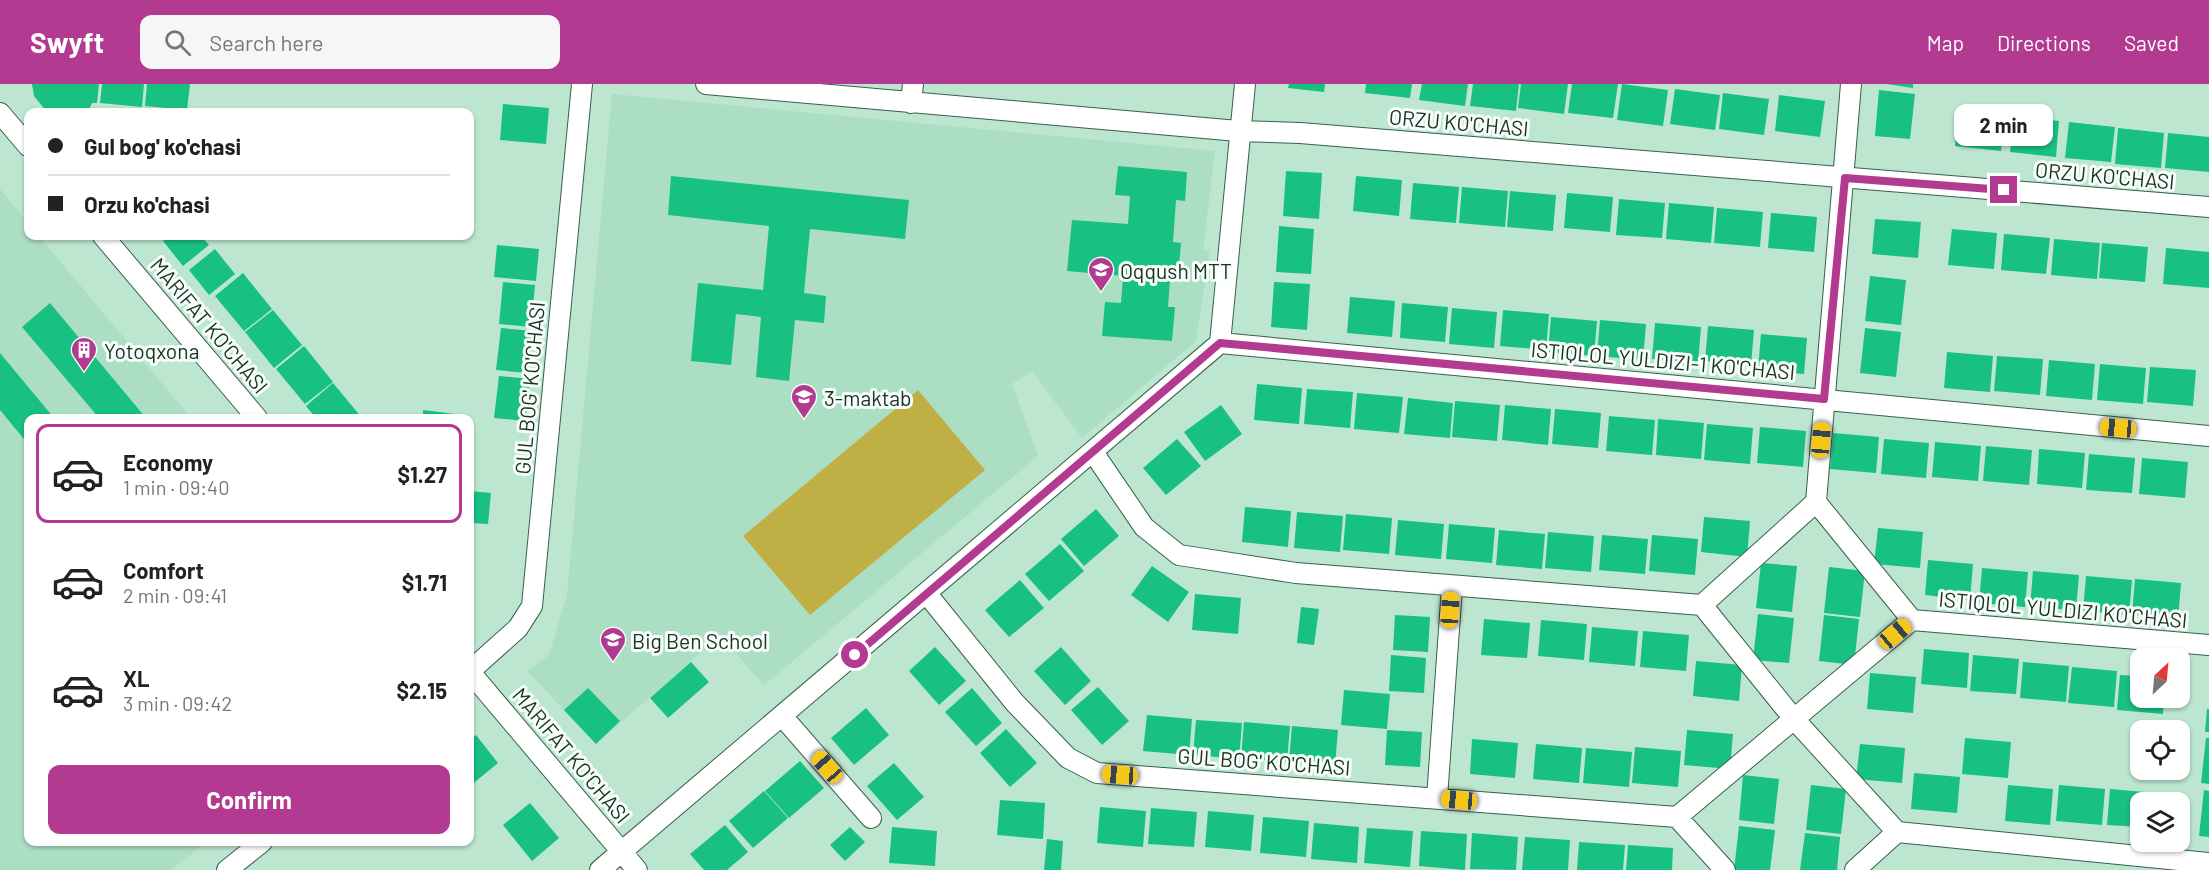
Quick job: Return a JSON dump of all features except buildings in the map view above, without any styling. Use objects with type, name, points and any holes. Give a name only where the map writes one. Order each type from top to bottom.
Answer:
[{"type":"street","name":"GUL BOG' KO'CHASI","points":[[474,667],[518,628],[532,606],[582,84]]},
{"type":"street","name":"ORZU KO'CHASI","points":[[706,84],[912,93],[1238,131],[1312,134],[2209,207]]},
{"type":"street","points":[[600,870],[1220,343],[1238,131],[1245,84]]},
{"type":"street","points":[[1093,452],[1144,527],[1179,555],[1296,573],[1702,605],[1816,502],[1845,178],[1851,84]]},
{"type":"street","points":[[0,112],[24,142]]},
{"type":"street","name":"MARIFAT KO'CHASI","points":[[106,240],[254,414]]},
{"type":"street","name":"ISTIQLOL YULDIZI-1 KO'CHASI","points":[[1220,343],[2209,436]]},
{"type":"street","points":[[1725,870],[1677,817],[1912,620],[1816,502]]},
{"type":"street","points":[[1437,798],[1452,587]]},
{"type":"street","name":"GUL BOG' KO'CHASI","points":[[927,594],[1015,703],[1068,758],[1097,773],[1677,817]]},
{"type":"street","points":[[1702,605],[1794,719],[1897,832],[2209,863]]},
{"type":"street","name":"ISTIQLOL YULDIZI KO'CHASI","points":[[1912,620],[2209,645]]},
{"type":"street","name":"MARIFAT KO'CHASI","points":[[474,676],[637,870]]},
{"type":"street","points":[[782,716],[871,818]]},
{"type":"street","points":[[1855,870],[1897,832]]},
{"type":"street","points":[[227,870],[257,846]]},
{"type":"shaded area","name":"3-maktab","points":[[612,94],[1215,151],[1203,249],[1210,250],[1196,341],[1082,438],[1032,371],[1012,384],[1038,456],[764,685],[720,636],[596,744],[527,671],[549,655],[567,595]]},
{"type":"shaded area","points":[[0,189],[24,218],[24,240],[42,240],[188,414],[24,414],[24,846],[202,846],[171,870],[0,870]]},
{"type":"shaded area","points":[[918,390],[985,470],[810,615],[743,536]]},
{"type":"place","name":"Oqqush MTT","points":[[1101,293]]},
{"type":"place","name":"Yotoqxona","points":[[84,373]]},
{"type":"place","name":"3-maktab","points":[[804,420]]},
{"type":"place","name":"Big Ben School","points":[[613,663]]},
{"type":"route","points":[[855,655],[1220,343],[1824,399],[1845,178],[2004,190]]}]
